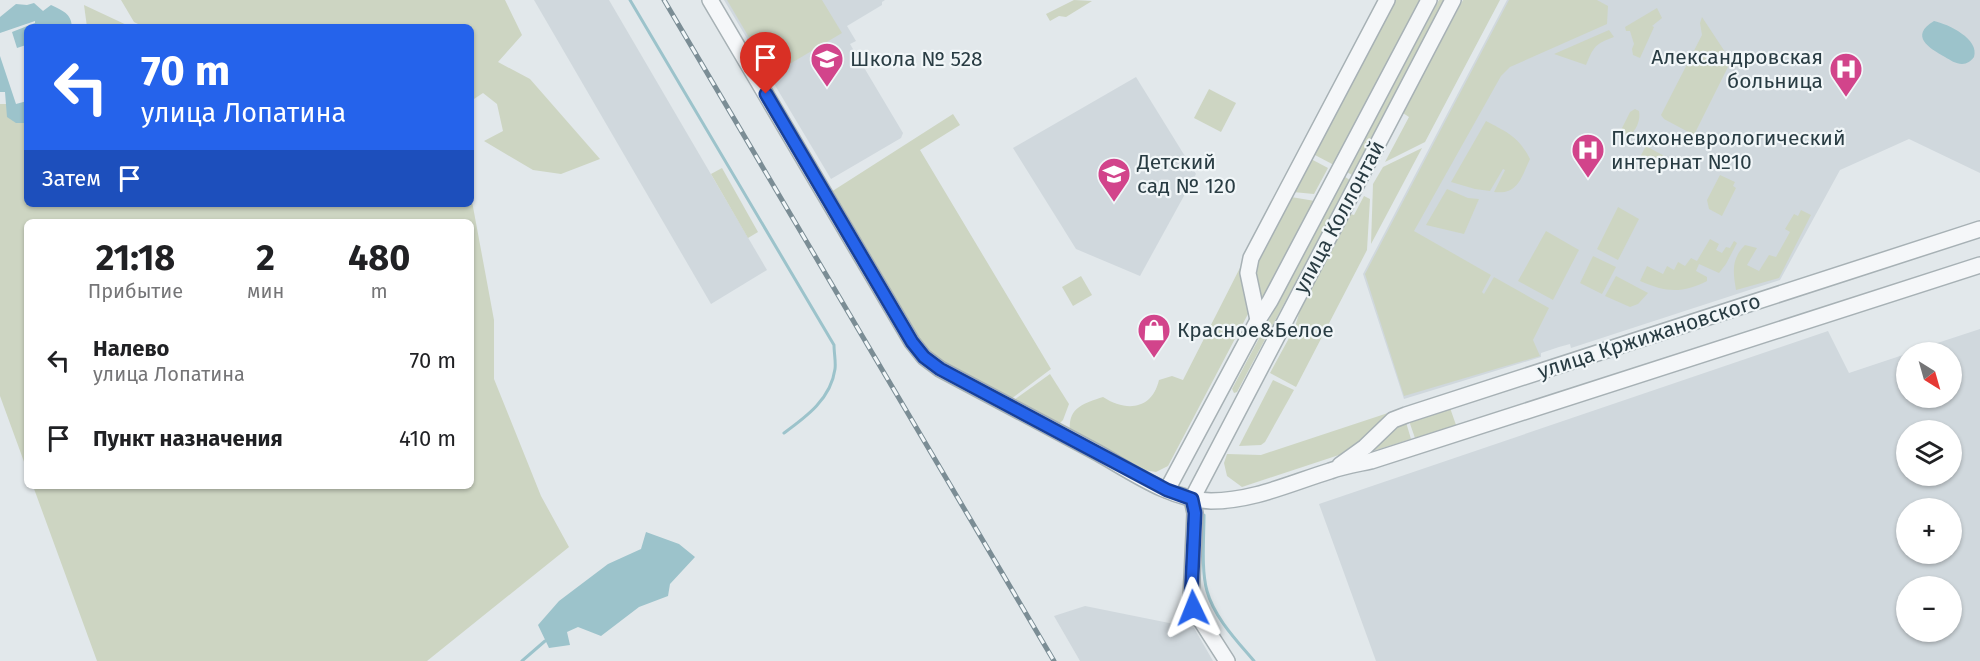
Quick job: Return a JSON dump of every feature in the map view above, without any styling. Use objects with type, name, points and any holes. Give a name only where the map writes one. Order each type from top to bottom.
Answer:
[{"type":"street","name":"улица Кржижановского","points":[[710,0],[912,342],[924,357],[940,369],[1167,490],[1192,499],[1211,501],[1238,499],[1274,490],[1332,470],[1368,454],[1980,265]]},
{"type":"street","points":[[1258,320],[1248,273],[1251,258],[1388,0]]},
{"type":"street","name":"улица Коллонтай","points":[[1167,490],[1258,320],[1276,291],[1429,0]]},
{"type":"street","name":"улица Коллонтай","points":[[1192,499],[1453,0]]},
{"type":"street","name":"улица Кржижановского","points":[[1368,454],[1393,420],[1406,415],[1980,229]]},
{"type":"street","points":[[1192,499],[1195,513],[1191,599],[1193,608],[1227,661]]},
{"type":"shaded area","points":[[534,0],[609,0],[767,270],[711,304]]},
{"type":"shaded area","name":"Школа № 528","points":[[724,0],[885,0],[882,5],[847,26],[856,41],[850,44],[903,133],[901,138],[831,179]]},
{"type":"shaded area","name":"Психоневрологический интернат №10","points":[[1507,0],[1980,0],[1980,173],[1909,139],[1840,170],[1780,280],[1571,348],[1570,344],[1559,347],[1541,353],[1541,357],[1404,399],[1363,274]]},
{"type":"shaded area","name":"Детский сад № 120","points":[[1136,77],[1196,174],[1140,276],[1076,249],[1013,148]]},
{"type":"shaded area","points":[[1980,329],[1980,661],[1376,661],[1319,504],[1828,331],[1849,373],[1896,357],[1896,408],[1962,408],[1962,342],[1940,342]]},
{"type":"shaded area","points":[[1085,606],[1194,628],[1213,661],[1080,661],[1054,616]]},
{"type":"green space","points":[[121,0],[505,0],[522,35],[498,62],[530,79],[600,159],[561,174],[533,170],[484,141],[503,131],[497,104],[483,93],[474,99],[474,24],[138,24],[134,22]]},
{"type":"green space","points":[[727,0],[822,0],[842,33],[771,75]]},
{"type":"green space","points":[[1074,0],[1092,1],[1066,17],[1059,16],[1050,21],[1046,14]]},
{"type":"green space","points":[[1395,0],[1421,0],[1334,165],[1313,154]]},
{"type":"green space","points":[[1439,0],[1445,0],[1352,175],[1347,172]]},
{"type":"green space","points":[[1463,0],[1500,0],[1425,142],[1385,162],[1409,117],[1403,113]]},
{"type":"green space","points":[[1509,0],[1597,0],[1608,6],[1607,24],[1510,67],[1501,76],[1414,231],[1491,275],[1482,292],[1484,294],[1494,277],[1549,308],[1533,340],[1540,356],[1404,396],[1365,274]]},
{"type":"green space","points":[[84,5],[125,24],[87,24]]},
{"type":"green space","points":[[1657,8],[1662,18],[1652,26],[1654,27],[1640,58],[1633,55],[1634,44],[1630,31],[1626,31],[1625,27]]},
{"type":"green space","points":[[1702,17],[1731,61],[1694,135],[1664,119],[1661,115],[1702,35],[1700,23]]},
{"type":"green space","points":[[1609,30],[1614,37],[1596,47],[1586,65],[1554,54]]},
{"type":"green space","points":[[1209,89],[1236,103],[1221,132],[1194,118]]},
{"type":"green space","points":[[0,104],[24,104],[24,207],[473,207],[494,320],[494,379],[541,496],[569,547],[427,661],[97,661],[34,489],[474,489],[474,219],[24,219],[24,462],[0,396]]},
{"type":"green space","points":[[1635,109],[1639,111],[1639,122],[1628,137],[1623,135],[1621,130],[1630,112]]},
{"type":"green space","points":[[953,114],[960,125],[920,150],[1051,369],[1011,399],[935,359],[925,349],[831,192]]},
{"type":"green space","points":[[1486,121],[1517,140],[1530,159],[1518,184],[1508,191],[1494,192],[1505,170],[1503,169],[1490,191],[1451,182]]},
{"type":"green space","points":[[1646,146],[1666,157],[1663,164],[1657,166],[1640,157]]},
{"type":"green space","points":[[1422,148],[1371,244],[1373,184],[1383,167]]},
{"type":"green space","points":[[1311,159],[1328,168],[1314,194],[1293,192]]},
{"type":"green space","points":[[722,168],[758,232],[748,238],[711,174]]},
{"type":"green space","points":[[1720,175],[1735,182],[1733,186],[1736,188],[1722,216],[1709,209],[1707,200]]},
{"type":"green space","points":[[1345,177],[1350,180],[1237,392],[1234,393],[1232,389]]},
{"type":"green space","points":[[1447,189],[1468,198],[1479,199],[1464,234],[1426,225]]},
{"type":"green space","points":[[1364,196],[1370,199],[1367,250],[1296,387],[1270,373],[1295,327],[1302,303],[1350,214],[1354,215]]},
{"type":"green space","points":[[1291,197],[1315,201],[1261,298],[1254,279],[1255,266]]},
{"type":"green space","points":[[1618,207],[1639,219],[1618,260],[1597,249]]},
{"type":"green space","points":[[1801,210],[1811,215],[1779,278],[1736,290],[1734,266],[1740,250],[1745,245],[1757,248],[1747,265],[1759,271],[1769,255],[1776,257],[1790,232],[1785,229],[1794,214],[1798,216]]},
{"type":"green space","points":[[1546,231],[1579,250],[1553,300],[1518,281]]},
{"type":"green space","points":[[1710,239],[1719,244],[1716,250],[1722,253],[1726,247],[1730,248],[1734,241],[1737,243],[1719,273],[1699,264],[1696,271],[1707,277],[1707,281],[1690,288],[1674,290],[1640,281],[1647,266],[1663,274],[1667,266],[1674,270],[1678,262],[1685,266],[1691,258],[1697,261]]},
{"type":"green space","points":[[1246,256],[1248,314],[1168,466],[1156,472],[1144,470],[1070,430],[1072,416],[1084,404],[1103,397],[1120,405],[1137,405],[1151,397],[1159,380],[1172,376],[1183,380]]},
{"type":"green space","points":[[1593,256],[1616,267],[1602,294],[1580,283]]},
{"type":"green space","points":[[1081,276],[1092,295],[1073,306],[1062,287]]},
{"type":"green space","points":[[1616,276],[1648,293],[1638,304],[1630,307],[1605,296]]},
{"type":"green space","points":[[1050,374],[1069,404],[1059,424],[1014,400]]},
{"type":"green space","points":[[1273,380],[1294,390],[1265,442],[1261,445],[1239,446]]},
{"type":"green space","points":[[1449,405],[1456,425],[1415,438],[1408,418]]},
{"type":"green space","points":[[1394,411],[1361,443],[1342,454],[1242,487],[1227,476],[1224,463],[1227,454],[1261,455]]},
{"type":"green space","points":[[1405,419],[1411,439],[1373,451],[1371,449]]},
{"type":"water","points":[[34,3],[43,11],[51,5],[68,15],[71,24],[32,24],[35,21],[0,33],[0,17],[16,4]]},
{"type":"water","points":[[1934,21],[1947,25],[1968,38],[1975,50],[1972,60],[1962,64],[1951,61],[1928,46],[1922,37],[1923,32]]},
{"type":"water","points":[[24,27],[24,46],[17,48],[12,32]]},
{"type":"water","points":[[0,56],[16,104],[24,102],[24,123],[16,123],[7,117],[5,92],[0,92]]},
{"type":"water","points":[[646,532],[679,544],[695,557],[670,584],[668,596],[639,607],[601,636],[578,627],[567,632],[570,645],[549,648],[538,625],[559,601],[608,564],[641,549]]},
{"type":"waterway","points":[[630,0],[834,345],[833,380],[823,398],[809,414],[784,433]]},
{"type":"waterway","points":[[1204,515],[1203,564],[1210,601],[1220,619],[1254,661]]},
{"type":"waterway","points":[[522,661],[545,641]]},
{"type":"railway","points":[[664,0],[1054,661]]},
{"type":"place","name":"Школа № 528","points":[[827,88]]},
{"type":"place","name":"Александровская больница","points":[[1846,98]]},
{"type":"place","name":"Психоневрологический интернат №10","points":[[1588,179]]},
{"type":"place","name":"Детский сад № 120","points":[[1114,203]]},
{"type":"place","name":"Красное&Белое","points":[[1154,359]]},
{"type":"route","points":[[766,94],[912,342],[924,357],[940,369],[1078,443],[1167,490],[1192,499],[1195,513],[1191,599],[1193,608]]}]
